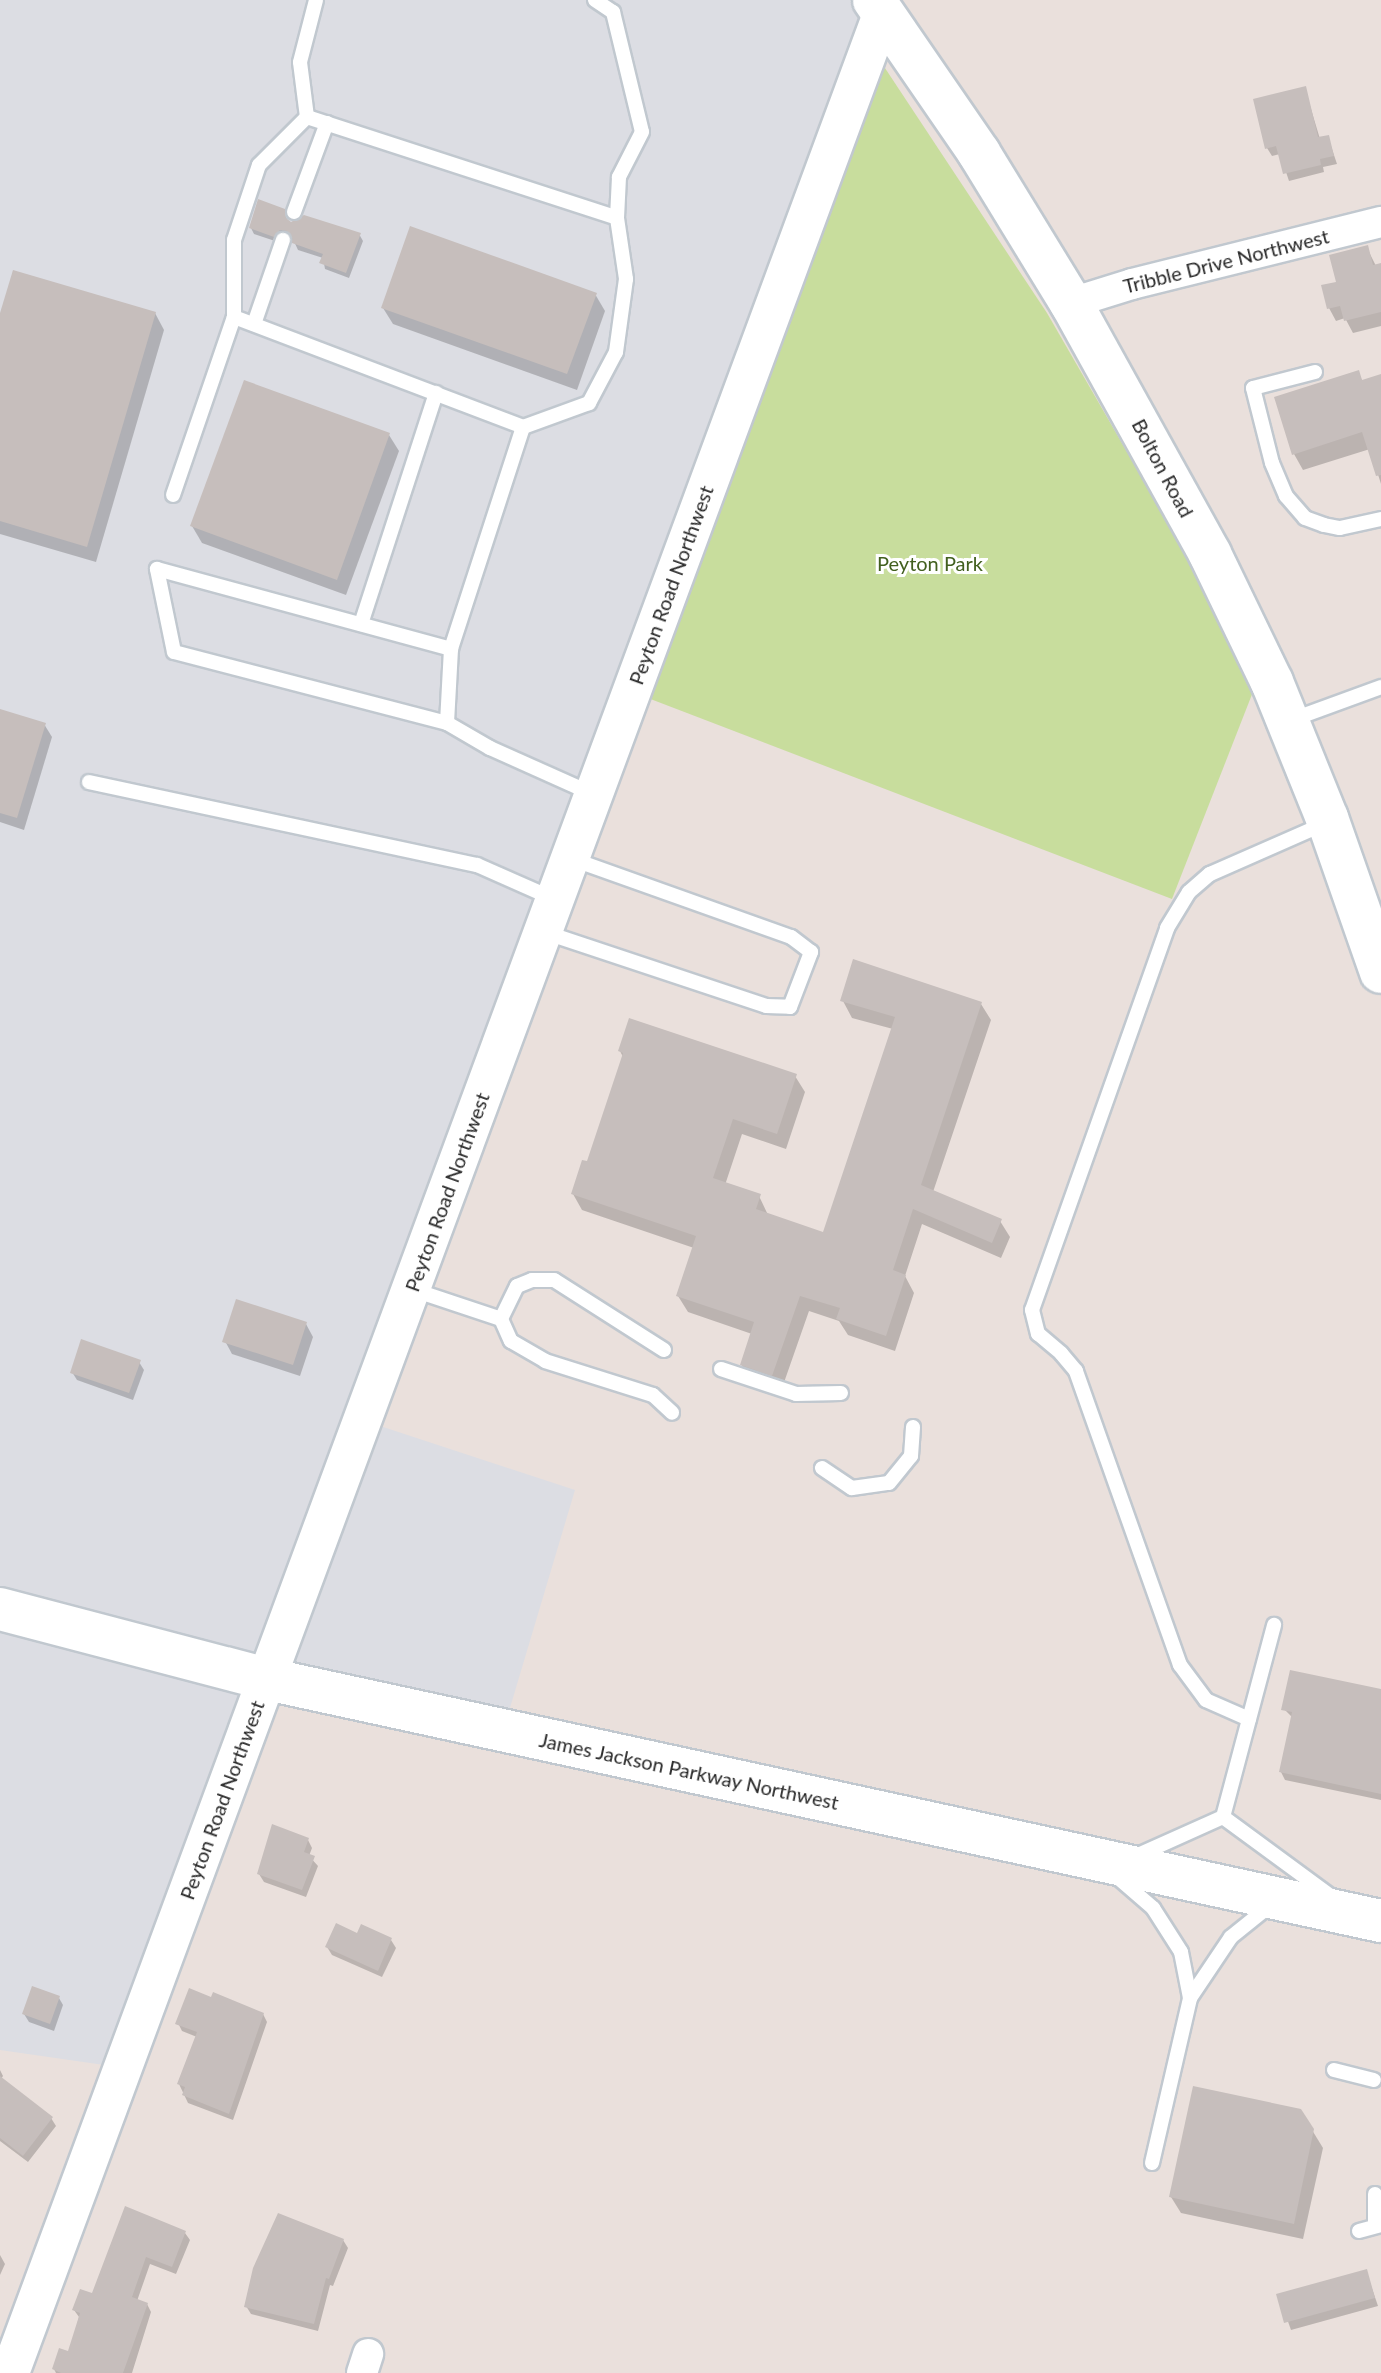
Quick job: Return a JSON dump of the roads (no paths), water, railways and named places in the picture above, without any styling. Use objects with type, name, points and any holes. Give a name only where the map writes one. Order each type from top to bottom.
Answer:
[{"type":"main road","name":"Bolton Road","points":[[882,4],[1071,303],[1210,554],[1287,721],[1328,822],[1381,972]]},
{"type":"main road","name":"James Jackson Parkway Northwest","points":[[0,1609],[267,1679],[1369,1918]]},
{"type":"street","name":"Peyton Road Northwest","points":[[10,2373],[594,794],[882,4]]},
{"type":"street","name":"Tribble Drive Northwest","points":[[1071,303],[1275,253],[1381,222]]},
{"type":"lane","points":[[307,117],[300,62],[316,0]]},
{"type":"lane","points":[[234,317],[523,427],[589,403],[616,352],[626,279],[617,218],[619,177],[642,132],[613,12],[595,0]]},
{"type":"lane","points":[[307,117],[617,218]]},
{"type":"lane","points":[[173,495],[234,317],[234,240],[259,165],[307,117]]},
{"type":"lane","points":[[294,212],[327,123]]},
{"type":"lane","points":[[254,324],[283,240]]},
{"type":"lane","points":[[1315,372],[1253,388],[1272,463],[1286,496],[1305,518],[1324,525],[1340,528],[1381,519]]},
{"type":"lane","points":[[361,624],[436,393]]},
{"type":"lane","points":[[447,723],[451,649],[523,427]]},
{"type":"lane","points":[[451,649],[157,569],[174,652],[447,723],[490,748],[594,794]]},
{"type":"lane","points":[[1287,721],[1381,687]]},
{"type":"lane","points":[[89,782],[477,865],[549,915],[766,1006],[790,1007],[811,952],[791,937],[570,859]]},
{"type":"lane","points":[[1249,1719],[1206,1700],[1180,1665],[1076,1371],[1061,1353],[1038,1334],[1032,1310],[1167,928],[1189,892],[1210,874],[1328,822]]},
{"type":"lane","points":[[501,1319],[517,1286],[532,1280],[554,1280],[664,1350]]},
{"type":"lane","points":[[411,1289],[501,1319],[511,1341],[545,1361],[653,1395],[672,1413]]},
{"type":"lane","points":[[721,1369],[796,1394],[841,1393]]},
{"type":"lane","points":[[822,1468],[852,1488],[889,1483],[911,1456],[913,1427]]},
{"type":"lane","points":[[1223,1817],[1274,1625]]},
{"type":"lane","points":[[1190,1998],[1181,1952],[1153,1908],[1108,1862],[1223,1817]]},
{"type":"lane","points":[[1223,1817],[1369,1918]]},
{"type":"lane","points":[[1152,2163],[1190,1998],[1231,1937],[1278,1899]]},
{"type":"lane","points":[[1334,2070],[1374,2080]]},
{"type":"lane","points":[[1359,2231],[1378,2225],[1375,2194]]},
{"type":"park label","name":"Peyton Park","points":[[930,563]]}]
